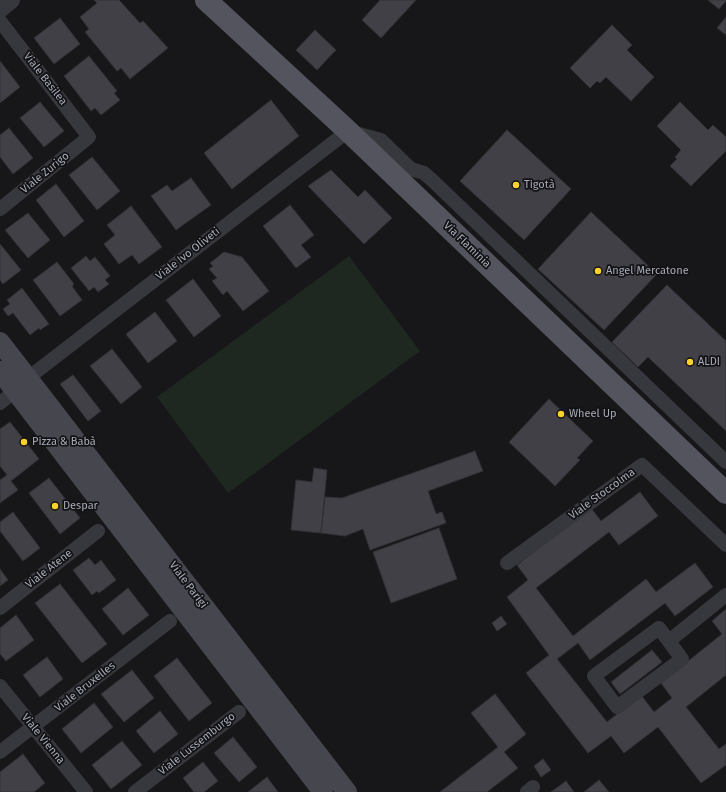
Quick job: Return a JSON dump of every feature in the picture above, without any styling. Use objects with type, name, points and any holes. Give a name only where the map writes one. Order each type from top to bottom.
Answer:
[{"type":"main road","name":"Via Flaminia","points":[[206,0],[348,131],[726,493]]},
{"type":"main road","points":[[0,342],[14,391]]},
{"type":"main road","points":[[0,371],[14,391]]},
{"type":"main road","name":"Viale Parigi","points":[[14,391],[323,792]]},
{"type":"main road","name":"Viale Parigi","points":[[14,391],[347,792]]},
{"type":"street","points":[[0,9],[11,0]]},
{"type":"street","name":"Viale Basilea","points":[[0,22],[89,137]]},
{"type":"street","points":[[348,131],[381,140],[411,168],[424,173],[432,180],[726,462]]},
{"type":"street","name":"Viale Ivo Oliveti","points":[[14,391],[348,131]]},
{"type":"street","name":"Viale Zurigo","points":[[0,209],[89,137]]},
{"type":"street","name":"Viale Stoccolma","points":[[508,562],[642,465],[726,545]]},
{"type":"street","name":"Viale Atene","points":[[0,608],[98,531]]},
{"type":"street","points":[[669,641],[726,595]]},
{"type":"street","name":"Viale Bruxelles","points":[[0,752],[170,621]]},
{"type":"street","points":[[659,628],[669,641],[682,659],[617,707],[594,676],[659,628]]},
{"type":"street","name":"Viale Vienna","points":[[0,686],[86,792]]},
{"type":"street","name":"Viale Lussemburgo","points":[[135,792],[239,712]]},
{"type":"shaded area","points":[[349,256],[420,351],[228,493],[157,397]]},
{"type":"building","points":[[94,0],[119,0],[140,23],[143,21],[168,48],[130,79],[121,68],[117,71],[85,32],[89,29],[80,17],[97,3]]},
{"type":"building","points":[[380,0],[416,0],[381,38],[362,20]]},
{"type":"building","points":[[708,0],[726,0],[726,1],[719,9]]},
{"type":"building","points":[[726,17],[726,35],[717,28]]},
{"type":"building","points":[[60,18],[80,44],[54,64],[34,38]]},
{"type":"building","points":[[612,25],[632,45],[627,50],[654,77],[631,101],[606,77],[600,83],[597,81],[590,88],[570,68]]},
{"type":"building","points":[[315,30],[336,50],[317,70],[296,50]]},
{"type":"building","points":[[89,56],[117,91],[114,93],[120,100],[101,115],[95,108],[91,111],[64,76]]},
{"type":"building","points":[[0,61],[20,87],[0,103]]},
{"type":"building","points":[[271,100],[299,136],[232,189],[204,153]]},
{"type":"building","points":[[40,102],[64,131],[44,147],[20,118]]},
{"type":"building","points":[[680,102],[708,130],[713,125],[726,137],[726,151],[691,186],[670,166],[677,159],[675,157],[681,150],[657,126]]},
{"type":"building","points":[[9,128],[33,158],[13,174],[0,157],[0,135]]},
{"type":"building","name":"Tigotà","points":[[507,130],[571,189],[524,240],[460,181]]},
{"type":"building","points":[[92,157],[120,191],[97,210],[69,175]]},
{"type":"building","points":[[331,170],[358,197],[365,190],[392,218],[364,244],[308,186]]},
{"type":"building","points":[[191,178],[211,205],[176,230],[151,196],[167,185],[172,191]]},
{"type":"building","points":[[56,184],[84,221],[64,237],[36,200]]},
{"type":"building","points":[[290,205],[314,235],[301,245],[311,257],[296,268],[263,226]]},
{"type":"building","points":[[131,206],[162,247],[139,264],[132,255],[119,264],[104,244],[115,235],[107,225]]},
{"type":"building","name":"Angel Mercatone","points":[[591,212],[657,274],[604,330],[538,269]]},
{"type":"building","points":[[28,213],[50,240],[28,258],[5,230]]},
{"type":"building","points":[[0,244],[21,270],[3,284],[0,280]]},
{"type":"building","points":[[224,252],[242,257],[269,291],[243,311],[227,291],[223,295],[212,281],[217,278],[209,269],[213,266],[210,263]]},
{"type":"building","points":[[86,256],[90,261],[95,257],[110,276],[105,280],[109,284],[98,292],[94,287],[89,291],[71,268]]},
{"type":"building","points":[[57,262],[74,284],[72,286],[82,300],[60,316],[33,280]]},
{"type":"building","points":[[193,279],[221,316],[194,337],[166,300]]},
{"type":"building","name":"ALDI","points":[[667,285],[726,341],[726,431],[648,357],[638,367],[612,342]]},
{"type":"building","points":[[22,288],[49,324],[40,330],[39,328],[30,335],[13,313],[8,316],[3,309],[10,304],[7,300]]},
{"type":"building","points":[[155,312],[177,341],[148,363],[126,334]]},
{"type":"building","points":[[112,349],[142,387],[121,404],[90,366]]},
{"type":"building","points":[[73,375],[101,411],[88,421],[60,384]]},
{"type":"building","points":[[549,399],[593,441],[577,458],[580,460],[555,486],[509,442]]},
{"type":"building","points":[[10,422],[39,459],[11,481],[18,490],[0,503],[0,480],[7,475],[0,466],[0,429]]},
{"type":"building","points":[[475,451],[483,471],[428,491],[436,514],[442,512],[446,523],[370,550],[363,529],[345,536],[321,533],[325,497],[342,498]]},
{"type":"building","points":[[314,468],[327,470],[321,533],[291,530],[296,480],[312,482]]},
{"type":"building","name":"Despar","points":[[49,478],[80,518],[60,534],[29,493]]},
{"type":"building","points":[[640,492],[658,516],[619,545],[609,532],[536,588],[573,636],[646,579],[656,592],[695,563],[713,587],[675,616],[665,603],[590,660],[578,643],[557,659],[607,722],[641,695],[654,712],[672,698],[661,683],[722,634],[712,621],[726,609],[726,675],[686,707],[719,749],[726,744],[726,765],[701,783],[658,727],[624,753],[611,736],[588,753],[526,673],[549,655],[507,597],[528,580],[517,565],[591,508],[601,521]]},
{"type":"building","points":[[13,512],[40,548],[23,561],[0,531],[0,522]]},
{"type":"building","points":[[439,528],[457,579],[391,603],[373,552]]},
{"type":"building","points":[[89,558],[95,565],[101,560],[116,580],[99,593],[97,591],[92,595],[73,570]]},
{"type":"building","points":[[0,569],[8,580],[0,586]]},
{"type":"building","points":[[60,584],[107,644],[82,663],[35,603]]},
{"type":"building","points":[[128,588],[149,615],[123,635],[102,609]]},
{"type":"building","points":[[16,615],[34,640],[6,661],[0,654],[0,628]]},
{"type":"building","points":[[501,616],[507,624],[497,631],[492,623]]},
{"type":"building","points":[[652,650],[662,662],[620,694],[611,682]]},
{"type":"building","points":[[47,657],[63,679],[40,697],[23,675]]},
{"type":"building","points":[[177,658],[212,703],[189,721],[154,676]]},
{"type":"building","points":[[132,670],[154,698],[124,722],[101,694]]},
{"type":"building","points":[[495,694],[526,734],[504,752],[518,768],[487,792],[440,792],[498,747],[471,713]]},
{"type":"building","points":[[94,703],[113,727],[81,753],[62,729]]},
{"type":"building","points":[[160,711],[178,734],[154,753],[136,731]]},
{"type":"building","points":[[233,737],[257,767],[239,782],[214,753]]},
{"type":"building","points":[[122,741],[142,765],[111,789],[92,765]]},
{"type":"building","points":[[23,754],[45,783],[34,792],[0,792],[0,772]]},
{"type":"building","points":[[543,759],[551,770],[541,777],[534,766]]},
{"type":"building","points":[[203,762],[218,781],[204,792],[194,792],[183,778]]},
{"type":"building","points":[[267,777],[278,792],[248,792]]},
{"type":"building","points":[[599,780],[609,792],[584,792]]},
{"type":"building","points":[[566,781],[574,792],[551,792]]},
{"type":"place","name":"Tigotà","points":[[516,185]]},
{"type":"place","name":"Angel Mercatone","points":[[598,271]]},
{"type":"place","name":"ALDI","points":[[690,362]]},
{"type":"place","name":"Wheel Up","points":[[561,414]]},
{"type":"place","name":"Pizza & Babà","points":[[24,442]]},
{"type":"place","name":"Despar","points":[[55,506]]}]
